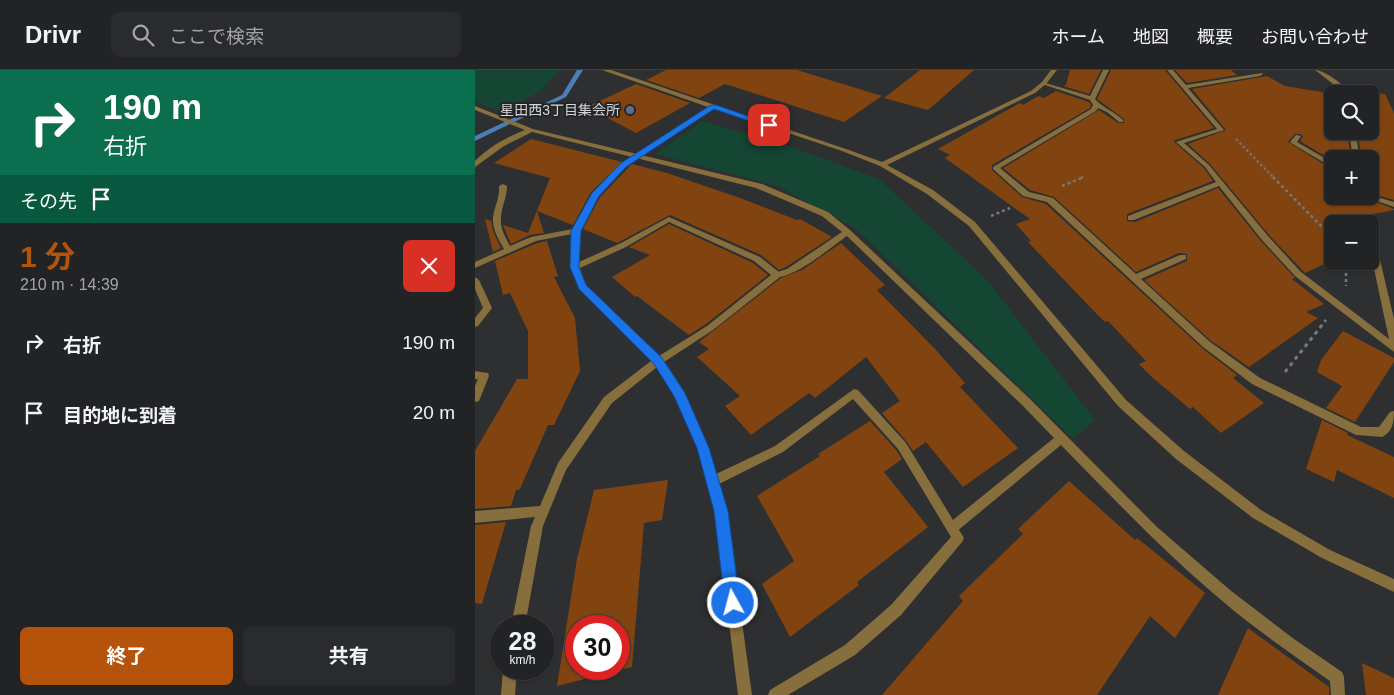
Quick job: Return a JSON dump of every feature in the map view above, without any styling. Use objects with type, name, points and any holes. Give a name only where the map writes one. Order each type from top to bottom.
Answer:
[{"type":"street","points":[[605,70],[844,150],[883,165],[930,192],[972,224],[1123,403],[1180,455],[1257,514],[1326,554],[1394,586]]},
{"type":"street","points":[[883,165],[1033,92],[1044,83],[1054,70]]},
{"type":"street","points":[[1106,70],[1093,102],[1094,110],[995,168],[1025,194],[1050,200],[1207,344],[1256,381],[1361,432],[1382,432],[1394,414]]},
{"type":"street","points":[[1170,70],[1221,130],[1179,142],[1207,166],[1265,238],[1298,274],[1394,348]]},
{"type":"street","points":[[1318,70],[1338,85]]},
{"type":"street","points":[[1184,87],[1260,74]]},
{"type":"street","points":[[1044,83],[1093,102],[1109,111],[1121,121]]},
{"type":"street","points":[[713,106],[624,165],[595,195],[576,231],[575,267],[582,286],[658,361],[679,393],[703,448],[721,511],[745,695]]},
{"type":"street","points":[[475,108],[531,130],[759,186],[825,214],[847,232],[1027,402],[1153,531],[1218,588],[1289,644],[1337,677],[1338,695]]},
{"type":"street","points":[[475,165],[482,157],[508,139],[531,130]]},
{"type":"street","points":[[1298,136],[1293,142],[1324,161]]},
{"type":"street","points":[[1131,218],[1220,183]]},
{"type":"street","points":[[503,186],[504,198],[497,218],[500,235],[508,250]]},
{"type":"street","points":[[1379,200],[1394,205]]},
{"type":"street","points":[[575,267],[635,241],[669,219],[757,259],[777,275]]},
{"type":"street","points":[[475,264],[534,239],[576,231]]},
{"type":"street","points":[[520,615],[537,526],[543,511],[562,467],[608,400],[658,361],[710,328],[777,275],[790,271],[847,232]]},
{"type":"street","points":[[1135,278],[1183,257]]},
{"type":"street","points":[[1379,270],[1394,339]]},
{"type":"street","points":[[475,280],[488,308],[475,324]]},
{"type":"street","points":[[475,375],[484,376],[475,398]]},
{"type":"street","points":[[712,482],[779,449],[854,393],[902,446],[958,538],[896,610],[850,650],[775,695]]},
{"type":"street","points":[[952,528],[1062,438]]},
{"type":"street","points":[[475,517],[543,511]]},
{"type":"street","points":[[508,695],[509,680]]},
{"type":"path","points":[[1221,130],[1231,134],[1324,229]]},
{"type":"path","points":[[1271,388],[1346,294],[1346,270]]},
{"type":"green space","points":[[475,70],[559,70],[541,91],[503,112],[475,102]]},
{"type":"green space","points":[[702,121],[786,145],[879,179],[987,280],[1095,420],[1073,439],[856,229],[778,186],[655,154]]},
{"type":"building","points":[[666,70],[797,70],[882,96],[844,122],[725,84],[699,98],[646,80]]},
{"type":"building","points":[[920,70],[974,70],[928,110],[884,98]]},
{"type":"building","points":[[1070,70],[1101,70],[1089,94],[1063,86],[1066,85]]},
{"type":"building","points":[[1111,70],[1165,70],[1214,128],[1175,140],[1174,142],[1204,168],[1213,181],[1127,214],[1127,221],[1135,222],[1218,188],[1261,241],[1295,278],[1292,279],[1324,304],[1306,312],[1318,318],[1249,367],[1210,340],[1144,280],[1187,261],[1187,254],[1179,253],[1136,272],[1054,197],[1030,190],[1003,168],[1099,110],[1118,123],[1124,123],[1124,119],[1097,99]]},
{"type":"building","points":[[1175,70],[1231,70],[1237,75],[1187,83]]},
{"type":"building","points":[[1267,76],[1285,86],[1324,92],[1324,140],[1348,140],[1350,150],[1324,150],[1324,156],[1300,141],[1303,137],[1301,134],[1295,134],[1288,142],[1324,164],[1324,205],[1379,205],[1379,203],[1394,210],[1369,215],[1324,215],[1324,264],[1305,273],[1269,235],[1210,164],[1188,144],[1226,130],[1192,89]]},
{"type":"building","name":"星田西3丁目集会所","points":[[636,84],[690,103],[636,133],[587,107]]},
{"type":"building","points":[[1056,91],[1089,102],[1090,108],[992,165],[992,170],[1022,197],[1046,204],[1202,348],[1237,375],[1233,378],[1264,403],[1221,433],[1193,407],[1190,409],[1153,378],[1139,364],[1146,361],[1108,321],[1105,322],[1091,308],[1028,242],[1031,241],[1016,224],[1030,219],[945,158],[950,155],[938,149],[1020,103],[1023,105],[1038,96],[1044,98]]},
{"type":"building","points":[[1379,93],[1385,94],[1394,113],[1394,200],[1379,196],[1379,150],[1360,150],[1359,140],[1379,140]]},
{"type":"building","points":[[531,139],[622,162],[591,192],[573,225],[537,211],[544,233],[530,235],[511,244],[503,225],[528,233],[550,178],[494,163]]},
{"type":"building","points":[[632,164],[667,173],[797,220],[800,219],[832,237],[779,270],[761,255],[670,215],[617,243],[583,229],[600,197]]},
{"type":"building","points":[[485,219],[491,221],[493,231],[501,248],[493,252]]},
{"type":"building","points":[[669,224],[753,263],[768,275],[706,324],[689,335],[637,296],[635,297],[612,277],[650,255],[629,247]]},
{"type":"building","points":[[547,241],[558,276],[554,277],[575,318],[580,371],[554,425],[548,425],[520,489],[516,490],[511,506],[475,509],[475,451],[517,379],[528,379],[528,331],[510,293],[503,295],[495,261],[537,243]]},
{"type":"building","points":[[841,243],[885,285],[877,290],[937,351],[965,383],[960,387],[1018,448],[963,487],[926,442],[913,451],[882,413],[900,401],[866,357],[815,398],[809,393],[751,435],[725,406],[740,396],[697,357],[709,349],[699,342],[781,278],[802,270]]},
{"type":"building","points":[[1343,331],[1394,358],[1394,362],[1355,422],[1326,408],[1342,386],[1317,372],[1321,360]]},
{"type":"building","points":[[1322,420],[1348,433],[1347,435],[1394,457],[1394,498],[1337,470],[1334,482],[1306,469]]},
{"type":"building","points":[[870,421],[902,459],[884,472],[928,527],[857,582],[859,585],[790,637],[762,584],[794,561],[757,496],[820,456],[818,454]]},
{"type":"building","points":[[668,480],[662,520],[644,523],[632,667],[630,668],[630,615],[568,615],[577,559],[594,490]]},
{"type":"building","points":[[1069,481],[1135,540],[1137,538],[1205,593],[1175,638],[1150,616],[1097,695],[882,695],[963,601],[959,596],[1023,534],[1018,529]]},
{"type":"building","points":[[506,522],[482,604],[475,603],[475,525]]},
{"type":"building","points":[[1248,628],[1329,687],[1329,695],[1218,695]]},
{"type":"building","points":[[565,635],[565,680],[581,680],[557,686]]},
{"type":"building","points":[[1362,663],[1394,678],[1394,695],[1366,695]]},
{"type":"waterway","points":[[475,139],[564,96],[580,70]]},
{"type":"place","name":"星田西3丁目集会所","points":[[630,110]]},
{"type":"route","points":[[733,603],[721,511],[703,448],[679,393],[658,361],[582,286],[575,267],[576,231],[595,195],[624,165],[713,106],[769,125]]}]
